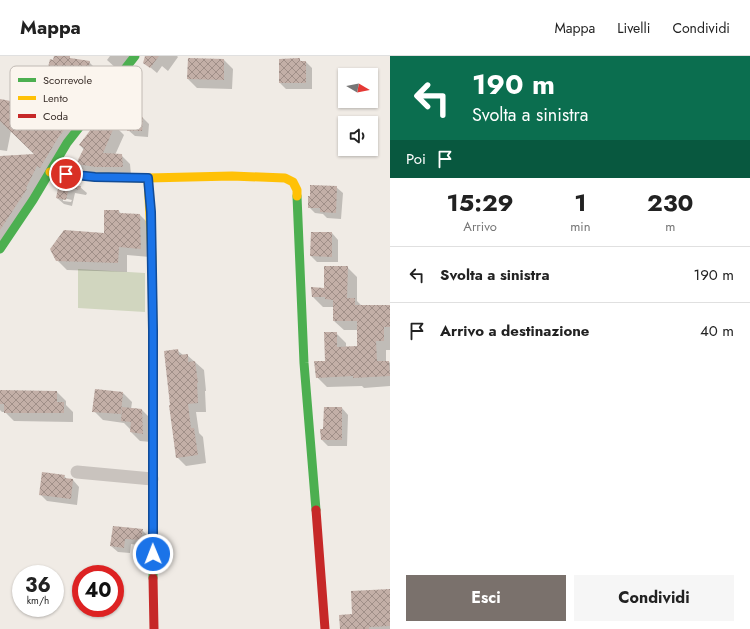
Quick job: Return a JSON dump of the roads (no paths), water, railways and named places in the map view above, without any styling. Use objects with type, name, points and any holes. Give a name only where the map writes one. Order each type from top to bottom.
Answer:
[{"type":"street","points":[[127,66],[135,56]]},
{"type":"street","points":[[0,249],[67,143],[77,130]]},
{"type":"street","points":[[50,172],[95,177],[148,178],[232,176],[285,178],[293,182],[297,190],[304,363],[325,629]]},
{"type":"street","points":[[148,178],[151,212],[153,330],[152,479],[154,629]]},
{"type":"street","points":[[77,472],[152,479]]}]
